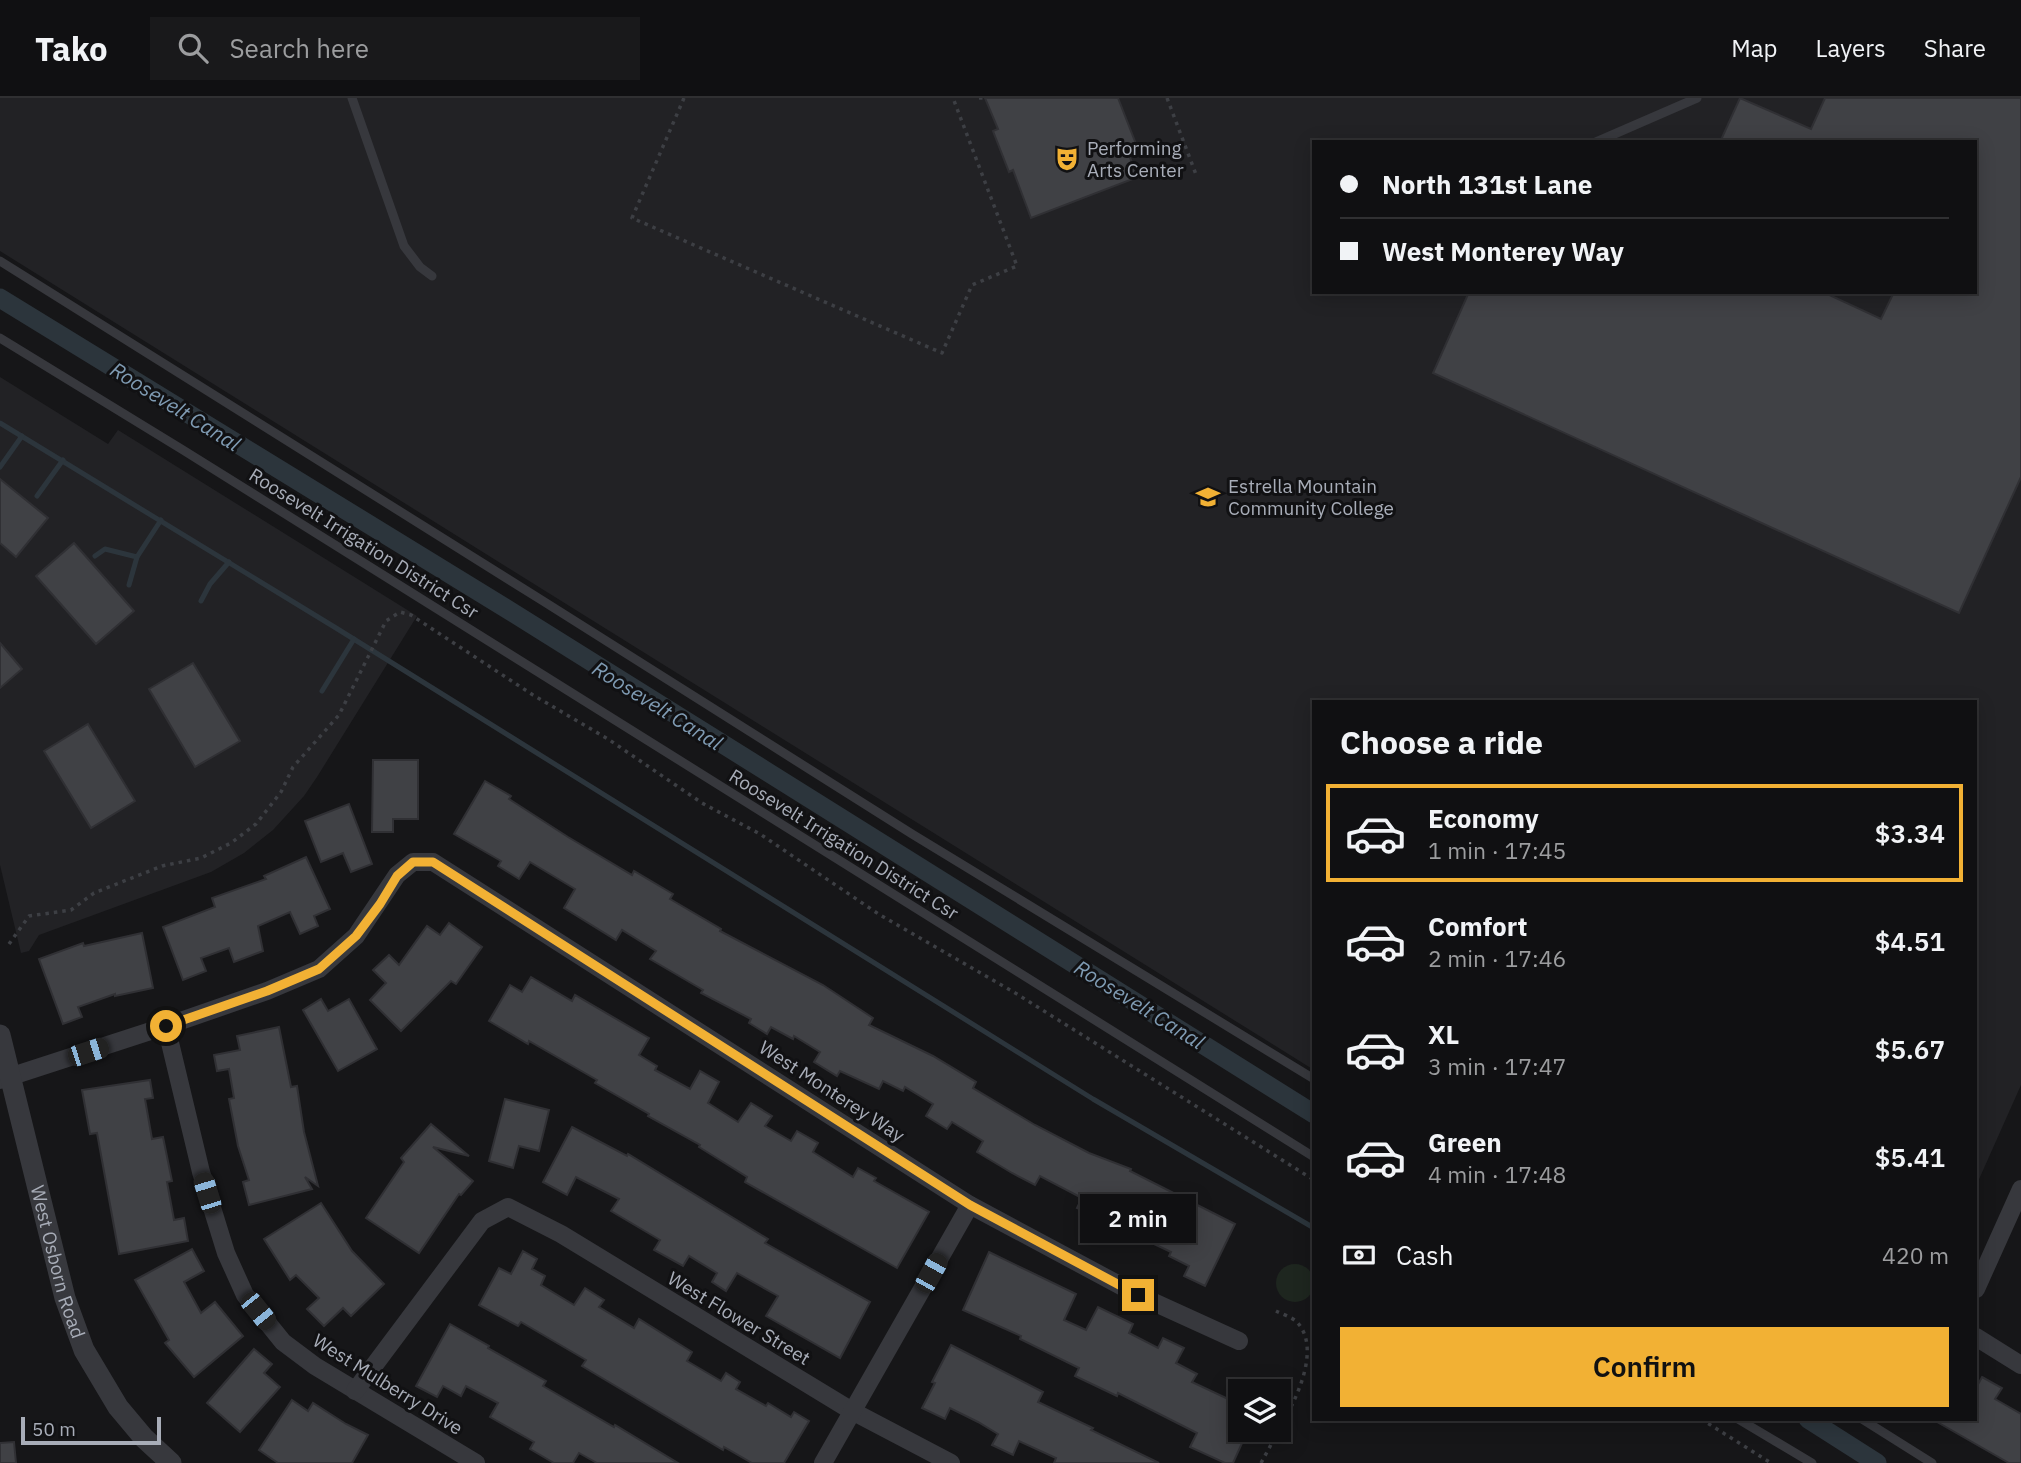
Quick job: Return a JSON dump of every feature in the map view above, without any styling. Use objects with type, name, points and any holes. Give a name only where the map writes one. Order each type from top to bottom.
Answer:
[{"type":"street","name":"West Monterey Way","points":[[166,1026],[267,991],[319,969],[356,936],[397,876],[413,862],[433,862],[970,1205],[1138,1295],[1239,1341]]},
{"type":"street","points":[[5,1079],[166,1026]]},
{"type":"street","name":"West Mulberry Drive","points":[[166,1026],[201,1172],[226,1253],[245,1295],[284,1342],[315,1366],[476,1463]]},
{"type":"street","name":"West Osborn Road","points":[[0,1035],[5,1079],[65,1298],[84,1350],[118,1407],[144,1438],[171,1463]]},
{"type":"street","points":[[1977,1287],[2021,1189]]},
{"type":"street","points":[[823,1463],[970,1205]]},
{"type":"street","name":"West Flower Street","points":[[355,1391],[482,1220],[508,1207],[561,1234],[852,1411],[951,1463]]},
{"type":"street","points":[[1977,1337],[2021,1365]]},
{"type":"lane","points":[[352,98],[404,246],[420,267],[432,276]]},
{"type":"lane","points":[[1601,140],[1697,98]]},
{"type":"lane","points":[[0,261],[900,827],[1312,1078]]},
{"type":"lane","name":"Roosevelt Irrigation District Csr","points":[[0,338],[1312,1156]]},
{"type":"lane","points":[[1741,1421],[1812,1463]]},
{"type":"lane","points":[[1865,1421],[1931,1463]]},
{"type":"path","points":[[684,98],[632,218],[942,353],[972,285],[1017,266],[953,98]]},
{"type":"path","points":[[1167,98],[1198,177]]},
{"type":"path","points":[[9,944],[29,916],[71,910],[105,888],[162,866],[201,858],[231,843],[256,824],[281,792],[293,767],[339,715],[386,621],[400,612],[411,615],[533,695],[608,739],[702,803],[760,834],[880,915],[1012,991],[1312,1179]]},
{"type":"path","points":[[1276,1311],[1295,1320],[1306,1336],[1305,1373],[1291,1408]]},
{"type":"path","points":[[1704,1421],[1772,1463]]},
{"type":"path","points":[[1261,1463],[1272,1442]]},
{"type":"shaded area","name":"Estrella Mountain Community College","points":[[0,98],[2021,98],[2021,1085],[1977,1184],[1977,700],[1312,700],[1312,1069],[0,251]]},
{"type":"shaded area","points":[[0,377],[108,444],[118,430],[417,616],[317,777],[304,796],[273,830],[244,853],[211,872],[39,935],[29,951],[21,953],[0,865]]},
{"type":"shaded area","points":[[1295,1264],[1309,1269],[1312,1274],[1312,1292],[1309,1297],[1295,1302],[1281,1297],[1276,1283],[1281,1269]]},
{"type":"building","name":"Performing Arts Center","points":[[985,98],[1118,98],[1136,144],[1126,148],[1138,177],[1031,218],[1013,170],[1009,172],[993,131],[998,129]]},
{"type":"building","points":[[1740,98],[1811,129],[1825,98],[2021,98],[2021,477],[1959,613],[1433,373],[1468,294],[1827,294],[1881,319],[1893,294],[1977,294],[1977,140],[1721,140]]},
{"type":"building","points":[[0,479],[48,518],[16,557],[0,543]]},
{"type":"building","points":[[74,543],[134,611],[96,644],[36,576]]},
{"type":"building","points":[[0,643],[22,669],[0,688]]},
{"type":"building","points":[[193,663],[240,741],[195,767],[149,689]]},
{"type":"building","points":[[88,724],[135,801],[91,828],[44,751]]},
{"type":"building","points":[[373,760],[418,760],[418,819],[393,819],[393,832],[372,832]]},
{"type":"building","points":[[485,781],[511,796],[509,799],[568,837],[632,875],[634,871],[673,894],[670,899],[721,929],[720,931],[823,985],[873,1018],[869,1025],[933,1056],[976,1082],[973,1088],[1035,1125],[1089,1153],[1131,1169],[1130,1171],[1235,1224],[1205,1286],[1184,1276],[1189,1266],[1169,1256],[1171,1252],[1133,1234],[1140,1220],[1114,1207],[1108,1221],[1077,1208],[1082,1198],[1040,1176],[1035,1185],[1012,1173],[977,1152],[983,1141],[952,1122],[947,1129],[926,1116],[933,1104],[905,1087],[903,1091],[883,1081],[879,1089],[840,1071],[837,1076],[814,1062],[820,1052],[794,1036],[793,1039],[771,1027],[767,1034],[749,1023],[751,1019],[701,993],[703,990],[650,959],[656,951],[622,930],[616,940],[564,908],[575,889],[530,862],[519,879],[498,866],[501,861],[454,834]]},
{"type":"building","points":[[349,804],[372,864],[351,872],[343,853],[321,862],[305,821]]},
{"type":"building","points":[[306,857],[330,909],[314,916],[318,926],[300,934],[290,912],[258,926],[263,951],[234,962],[229,948],[201,958],[206,971],[183,980],[163,927],[215,907],[212,898],[266,879],[264,876]]},
{"type":"building","points":[[449,923],[482,947],[456,984],[451,981],[401,1031],[370,1000],[386,983],[373,970],[389,955],[399,965],[427,926],[440,935]]},
{"type":"building","points":[[142,933],[153,988],[115,994],[78,1007],[82,1017],[63,1024],[39,959],[83,943],[84,946]]},
{"type":"building","points":[[531,977],[572,1001],[575,995],[649,1038],[639,1055],[657,1066],[655,1070],[690,1089],[700,1071],[719,1082],[708,1103],[738,1122],[751,1103],[772,1116],[765,1126],[791,1141],[797,1131],[818,1143],[813,1152],[853,1177],[858,1168],[876,1178],[874,1181],[929,1212],[897,1268],[745,1182],[747,1177],[699,1147],[700,1145],[595,1083],[597,1080],[489,1021],[510,985],[522,992]]},
{"type":"building","points":[[321,999],[328,1011],[349,999],[377,1049],[338,1071],[303,1010]]},
{"type":"building","points":[[279,1027],[291,1087],[297,1086],[304,1132],[318,1186],[305,1177],[312,1189],[249,1205],[243,1182],[249,1180],[238,1146],[229,1099],[234,1098],[229,1069],[217,1071],[214,1055],[240,1050],[237,1036]]},
{"type":"building","points":[[150,1080],[153,1098],[145,1099],[152,1139],[163,1137],[172,1181],[167,1182],[174,1220],[184,1218],[188,1241],[119,1254],[97,1133],[90,1134],[82,1090]]},
{"type":"building","points":[[505,1099],[549,1110],[539,1151],[519,1146],[513,1168],[489,1161]]},
{"type":"building","points":[[431,1124],[469,1156],[433,1147],[473,1181],[459,1194],[419,1253],[366,1218],[404,1162],[401,1158]]},
{"type":"building","points":[[572,1127],[627,1156],[628,1154],[768,1239],[765,1243],[870,1302],[840,1358],[766,1316],[778,1296],[737,1273],[726,1291],[712,1282],[717,1273],[689,1256],[683,1266],[654,1250],[660,1240],[611,1211],[619,1199],[576,1177],[567,1195],[543,1182]]},
{"type":"building","points":[[321,1203],[352,1251],[384,1284],[351,1316],[343,1308],[324,1326],[307,1309],[319,1298],[296,1275],[290,1280],[264,1239]]},
{"type":"building","points":[[192,1249],[204,1271],[184,1282],[201,1313],[215,1302],[243,1336],[194,1377],[165,1343],[169,1340],[135,1280]]},
{"type":"building","points":[[523,1251],[537,1259],[532,1269],[545,1276],[541,1285],[574,1305],[585,1288],[604,1300],[599,1307],[634,1328],[639,1319],[692,1352],[687,1361],[721,1381],[726,1373],[740,1382],[736,1389],[791,1417],[794,1412],[809,1421],[784,1463],[752,1463],[724,1447],[723,1450],[582,1366],[586,1360],[521,1322],[518,1326],[479,1305],[499,1268],[511,1274]]},
{"type":"building","points":[[989,1252],[1076,1294],[1064,1320],[1086,1330],[1098,1307],[1133,1324],[1129,1333],[1158,1348],[1163,1338],[1184,1348],[1176,1363],[1197,1374],[1192,1382],[1228,1399],[1228,1442],[1243,1442],[1233,1463],[1225,1463],[1190,1447],[1197,1433],[1118,1393],[1117,1396],[1075,1376],[1079,1368],[1020,1339],[1021,1336],[963,1310]]},
{"type":"building","points":[[450,1324],[546,1381],[543,1386],[678,1463],[597,1463],[579,1453],[573,1463],[554,1463],[530,1449],[534,1442],[490,1417],[498,1403],[466,1386],[461,1396],[443,1386],[437,1397],[416,1386]]},
{"type":"building","points":[[951,1345],[1043,1392],[1038,1402],[1159,1463],[1054,1463],[1056,1458],[1019,1441],[1013,1455],[992,1445],[998,1434],[978,1422],[950,1408],[945,1419],[922,1408]]},
{"type":"building","points":[[254,1349],[272,1364],[264,1373],[280,1387],[240,1432],[207,1403]]},
{"type":"building","points":[[1982,1377],[2002,1388],[1995,1399],[2021,1414],[2021,1463],[2009,1463],[1936,1421],[1977,1421],[1977,1386]]},
{"type":"building","points":[[292,1400],[308,1411],[313,1403],[368,1435],[352,1463],[278,1463],[259,1450]]},
{"type":"building","points":[[14,1442],[16,1463],[0,1463],[0,1443]]},
{"type":"waterway","name":"Roosevelt Canal","points":[[0,298],[515,614],[1312,1113]]},
{"type":"waterway","points":[[0,423],[336,628],[1093,1099],[1312,1227]]},
{"type":"waterway","points":[[0,467],[22,436]]},
{"type":"waterway","points":[[37,496],[63,460]]},
{"type":"waterway","points":[[129,585],[137,557],[161,520]]},
{"type":"waterway","points":[[95,556],[105,549],[137,557]]},
{"type":"waterway","points":[[201,601],[210,584],[229,562]]},
{"type":"waterway","points":[[322,691],[354,639]]},
{"type":"waterway","name":"Roosevelt Canal","points":[[1811,1421],[1877,1463]]},
{"type":"place","name":"Performing Arts Center","points":[[1067,159]]},
{"type":"place","name":"Estrella Mountain Community College","points":[[1208,497]]},
{"type":"route","points":[[166,1026],[267,991],[319,969],[356,936],[397,876],[413,862],[433,862],[970,1205],[1138,1295]]}]
